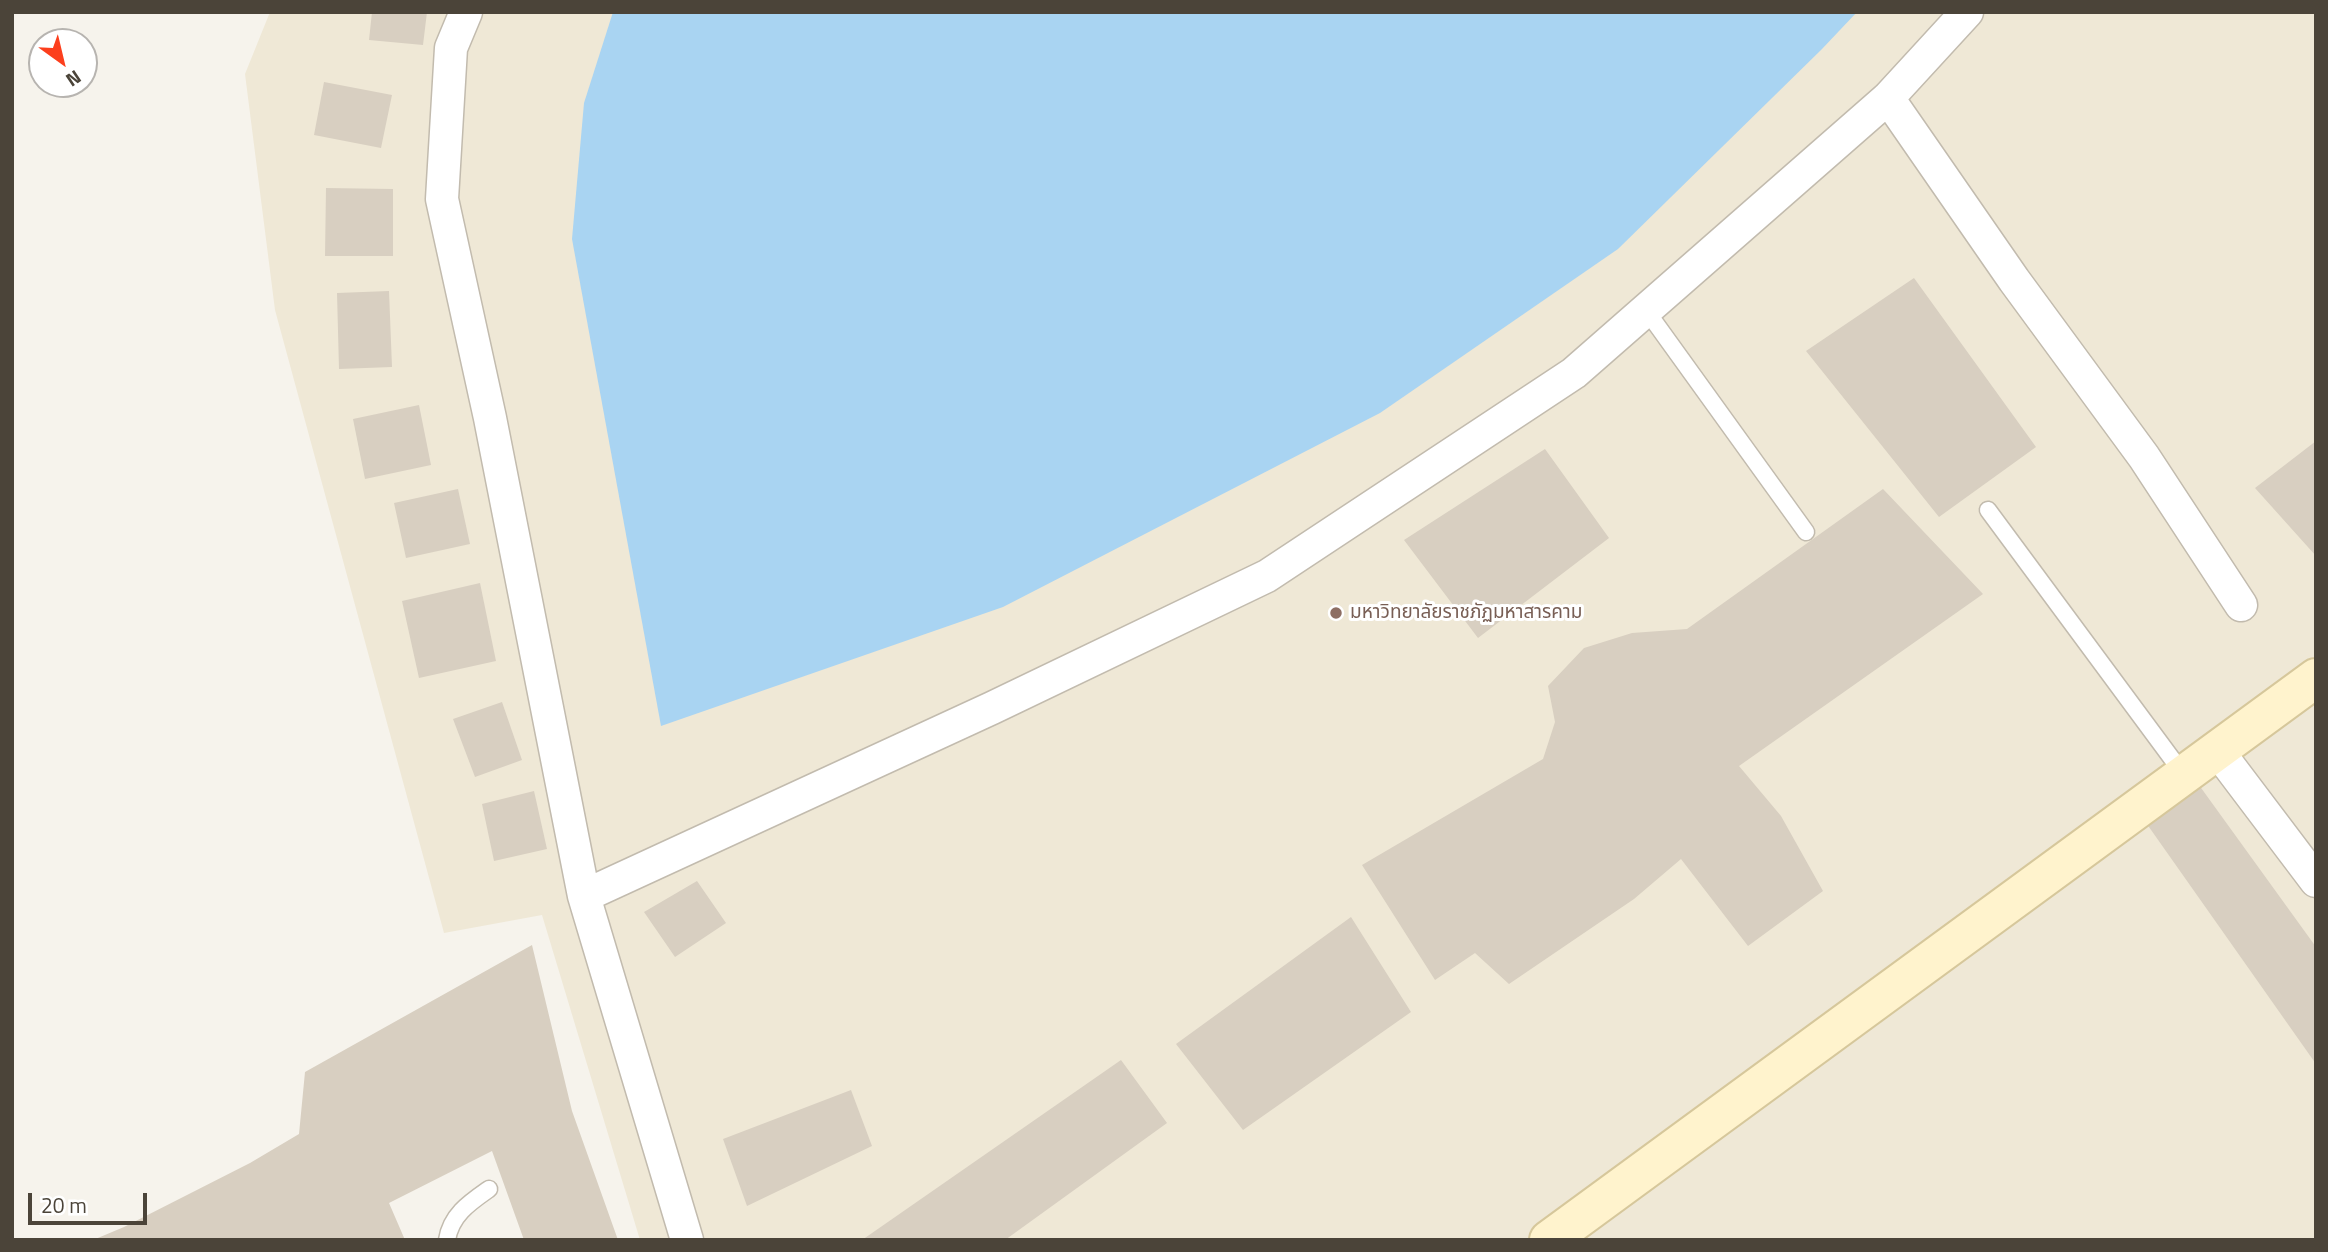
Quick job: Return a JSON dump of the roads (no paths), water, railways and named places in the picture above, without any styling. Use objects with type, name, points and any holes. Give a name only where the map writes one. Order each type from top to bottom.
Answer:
[{"type":"street","points":[[466,12],[451,48],[442,199],[490,418],[584,896],[687,1240]]},
{"type":"street","points":[[584,896],[992,708],[1267,576],[1574,373],[1888,98],[1967,12]]},
{"type":"street","points":[[1888,98],[2014,280],[2144,457],[2241,605]]},
{"type":"street","points":[[1549,1240],[2316,678]]},
{"type":"street","points":[[2217,750],[2316,881]]},
{"type":"lane","points":[[1646,310],[1806,532]]},
{"type":"lane","points":[[1988,510],[2184,775]]},
{"type":"lane","points":[[447,1240],[449,1226],[460,1211],[489,1189]]},
{"type":"water","points":[[613,12],[1857,12],[1618,249],[1380,413],[1003,607],[661,726],[572,239],[584,103]]},
{"type":"place","name":"มหาวิทยาลัยราชภัฏมหาสารคาม","points":[[1336,613]]}]
